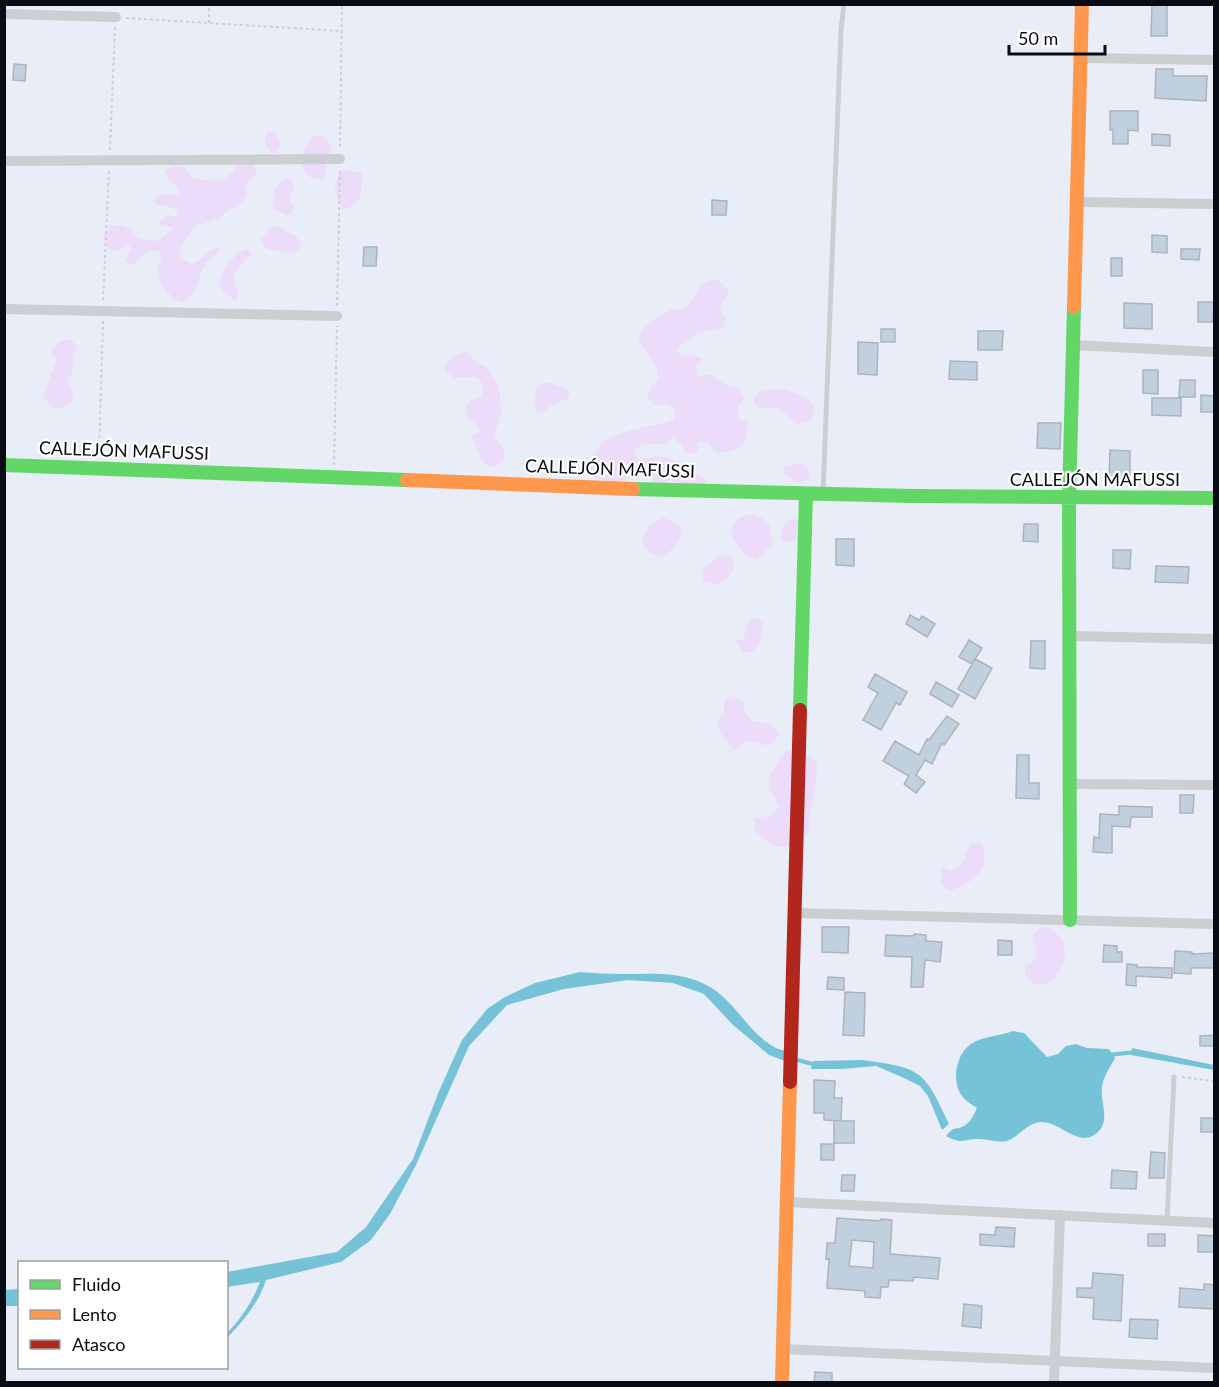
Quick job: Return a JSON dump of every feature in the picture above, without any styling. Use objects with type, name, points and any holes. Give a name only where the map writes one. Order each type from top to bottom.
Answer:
[{"type":"street","points":[[1070,920],[1069,499],[1082,4]]},
{"type":"street","points":[[4,14],[116,17]]},
{"type":"street","points":[[1081,58],[1215,60]]},
{"type":"street","points":[[4,161],[340,159]]},
{"type":"street","points":[[1077,202],[1215,204]]},
{"type":"street","points":[[4,309],[337,316]]},
{"type":"street","points":[[1073,345],[1215,352]]},
{"type":"street","name":"CALLEJÓN MAFUSSI","points":[[4,465],[806,494],[1069,499],[1215,498]]},
{"type":"street","points":[[782,1383],[806,494]]},
{"type":"street","points":[[1069,636],[1215,639]]},
{"type":"street","points":[[1070,784],[1215,786]]},
{"type":"street","points":[[795,913],[1215,924]]},
{"type":"street","points":[[787,1202],[1215,1223]]},
{"type":"street","points":[[1054,1383],[1060,1215]]},
{"type":"street","points":[[783,1349],[1215,1368]]},
{"type":"lane","points":[[823,494],[841,29],[844,4]]},
{"type":"lane","points":[[1167,1221],[1174,1077]]},
{"type":"path","points":[[209,4],[209,23]]},
{"type":"path","points":[[340,159],[342,4]]},
{"type":"path","points":[[99,468],[103,311],[116,17],[342,31]]},
{"type":"path","points":[[1174,1077],[1215,1081]]},
{"type":"shaded area","points":[[266,132],[276,133],[281,144],[277,153],[270,152],[265,142]]},
{"type":"shaded area","points":[[313,135],[324,137],[332,147],[323,180],[309,177],[300,158]]},
{"type":"shaded area","points":[[251,161],[256,170],[255,176],[244,186],[247,191],[246,196],[236,209],[230,209],[217,219],[195,226],[182,244],[179,255],[190,263],[198,261],[215,248],[220,249],[204,265],[194,292],[184,302],[170,295],[162,285],[158,275],[158,266],[162,255],[158,251],[147,251],[135,263],[129,264],[125,260],[131,250],[129,245],[115,252],[105,242],[103,234],[108,232],[109,226],[113,225],[126,227],[138,239],[159,241],[173,228],[157,224],[166,217],[177,216],[178,211],[168,206],[157,205],[153,200],[162,194],[179,195],[180,190],[167,177],[165,171],[168,169],[175,166],[182,167],[190,177],[211,181],[224,179],[234,171],[237,164]]},
{"type":"shaded area","points":[[343,170],[362,173],[360,196],[355,203],[344,210],[335,190],[339,175]]},
{"type":"shaded area","points":[[289,178],[294,187],[289,197],[294,207],[292,213],[287,215],[272,208],[276,187],[283,179]]},
{"type":"shaded area","points":[[277,225],[295,235],[301,244],[294,253],[267,249],[261,240],[272,227]]},
{"type":"shaded area","points":[[248,249],[251,254],[240,266],[235,276],[234,281],[239,291],[237,300],[225,293],[219,281],[230,262],[238,254]]},
{"type":"shaded area","points":[[712,279],[721,282],[729,290],[720,309],[725,319],[722,329],[698,332],[676,351],[684,357],[694,355],[703,359],[696,366],[699,377],[709,374],[728,386],[738,389],[744,398],[738,408],[737,418],[747,422],[744,442],[729,452],[715,452],[709,443],[698,442],[697,452],[686,454],[674,436],[666,444],[643,444],[634,450],[638,460],[663,457],[690,468],[706,480],[706,492],[686,493],[670,478],[663,486],[653,482],[646,473],[614,484],[593,477],[588,463],[598,448],[610,438],[627,431],[674,419],[676,408],[665,404],[655,406],[647,398],[651,387],[658,379],[657,368],[638,339],[643,329],[662,315],[671,310],[682,310],[691,303],[702,284]]},
{"type":"shaded area","points":[[64,340],[72,341],[77,347],[72,357],[73,370],[67,382],[73,391],[72,401],[64,408],[53,408],[43,397],[58,361],[51,351]]},
{"type":"shaded area","points":[[463,352],[469,354],[477,363],[487,367],[499,386],[501,414],[494,436],[503,449],[505,457],[500,464],[494,467],[485,463],[470,436],[479,433],[480,428],[467,415],[465,409],[471,401],[481,396],[484,385],[476,377],[454,378],[446,371],[445,365],[453,357]]},
{"type":"shaded area","points":[[545,383],[568,390],[570,394],[567,399],[552,405],[543,412],[537,411],[534,406],[536,389]]},
{"type":"shaded area","points":[[785,389],[804,397],[811,403],[815,412],[810,422],[799,424],[776,407],[759,409],[754,404],[754,398],[762,391]]},
{"type":"shaded area","points":[[801,463],[809,470],[810,476],[807,480],[796,483],[782,472],[785,466]]},
{"type":"shaded area","points":[[752,514],[762,518],[770,526],[772,544],[756,560],[741,549],[732,535],[734,522]]},
{"type":"shaded area","points":[[663,518],[673,521],[682,529],[676,544],[666,554],[660,556],[648,551],[642,543],[649,528]]},
{"type":"shaded area","points":[[795,519],[802,519],[800,536],[791,542],[784,542],[781,534],[783,528]]},
{"type":"shaded area","points":[[720,555],[732,558],[733,569],[718,585],[703,581],[702,570]]},
{"type":"shaded area","points":[[753,618],[759,619],[763,624],[759,644],[753,651],[743,652],[736,640],[741,641]]},
{"type":"shaded area","points":[[732,696],[743,702],[745,712],[753,721],[770,726],[779,734],[769,746],[746,740],[734,750],[723,736],[717,721],[724,713],[724,702],[727,697]]},
{"type":"shaded area","points":[[798,750],[809,755],[817,763],[809,829],[804,838],[796,844],[785,847],[775,846],[756,832],[754,819],[772,815],[779,807],[770,790],[771,774],[787,751]]},
{"type":"shaded area","points":[[982,843],[984,860],[978,874],[972,880],[949,891],[941,885],[941,867],[952,871],[961,865],[971,844]]},
{"type":"shaded area","points":[[1042,927],[1054,931],[1061,939],[1064,958],[1062,968],[1056,976],[1039,985],[1034,984],[1025,976],[1026,965],[1036,960],[1033,934]]},
{"type":"water","points":[[580,972],[659,974],[694,979],[725,998],[757,1034],[775,1047],[786,1051],[785,1061],[769,1055],[733,1025],[704,994],[673,983],[628,980],[564,989],[507,1005],[469,1046],[416,1165],[390,1214],[371,1240],[341,1262],[266,1280],[255,1304],[228,1337],[228,1332],[246,1309],[260,1282],[228,1287],[228,1272],[337,1252],[366,1227],[413,1159],[439,1091],[462,1040],[487,1009],[505,997],[535,983]]},
{"type":"water","points":[[1013,1031],[1024,1033],[1047,1057],[1058,1054],[1066,1046],[1076,1044],[1087,1048],[1109,1049],[1115,1058],[1103,1083],[1104,1121],[1099,1131],[1085,1138],[1078,1137],[1056,1126],[1040,1122],[1004,1141],[975,1139],[959,1141],[946,1136],[953,1129],[966,1124],[977,1108],[962,1096],[957,1083],[957,1068],[962,1054],[976,1041]]},
{"type":"water","points":[[1132,1048],[1214,1065],[1214,1070],[1131,1055]]},
{"type":"water","points":[[862,1060],[897,1066],[919,1075],[933,1092],[949,1124],[942,1130],[928,1096],[920,1086],[876,1066],[811,1069],[813,1061]]},
{"type":"water","points":[[18,1289],[18,1306],[5,1306],[5,1290]]},
{"type":"building","points":[[1152,4],[1167,4],[1167,36],[1151,36]]},
{"type":"building","points":[[14,64],[26,65],[25,81],[13,80]]},
{"type":"building","points":[[1156,69],[1173,69],[1173,76],[1207,76],[1206,101],[1155,98]]},
{"type":"building","points":[[1110,111],[1138,111],[1138,131],[1128,130],[1128,144],[1113,144]]},
{"type":"building","points":[[1152,134],[1170,135],[1170,146],[1152,145]]},
{"type":"building","points":[[712,200],[727,201],[726,215],[712,215]]},
{"type":"building","points":[[1152,235],[1167,236],[1167,253],[1152,252]]},
{"type":"building","points":[[364,247],[377,247],[376,266],[363,266]]},
{"type":"building","points":[[1181,249],[1200,249],[1199,260],[1181,259]]},
{"type":"building","points":[[1111,258],[1122,258],[1122,276],[1111,276]]},
{"type":"building","points":[[1198,302],[1214,302],[1213,322],[1198,322]]},
{"type":"building","points":[[1124,303],[1152,304],[1152,329],[1124,328]]},
{"type":"building","points":[[881,329],[895,329],[895,342],[881,342]]},
{"type":"building","points":[[978,331],[1003,331],[1002,350],[978,350]]},
{"type":"building","points":[[858,342],[878,343],[877,375],[858,374]]},
{"type":"building","points":[[950,361],[977,362],[977,380],[949,379]]},
{"type":"building","points":[[1143,370],[1158,370],[1158,394],[1143,393]]},
{"type":"building","points":[[1180,380],[1195,380],[1195,397],[1179,397]]},
{"type":"building","points":[[1201,395],[1215,396],[1215,412],[1201,412]]},
{"type":"building","points":[[1152,398],[1181,398],[1181,416],[1152,415]]},
{"type":"building","points":[[1038,423],[1061,423],[1060,449],[1037,448]]},
{"type":"building","points":[[1110,450],[1130,451],[1130,482],[1109,482]]},
{"type":"building","points":[[1024,524],[1038,524],[1038,542],[1023,541]]},
{"type":"building","points":[[836,539],[854,539],[854,566],[836,565]]},
{"type":"building","points":[[1113,550],[1131,550],[1130,569],[1113,568]]},
{"type":"building","points":[[1156,566],[1189,567],[1188,583],[1155,582]]},
{"type":"building","points":[[910,615],[919,620],[922,616],[935,624],[927,637],[906,624]]},
{"type":"building","points":[[969,640],[982,648],[972,664],[959,657]]},
{"type":"building","points":[[1031,641],[1045,641],[1045,669],[1030,668]]},
{"type":"building","points":[[975,659],[992,668],[975,699],[958,689]]},
{"type":"building","points":[[875,674],[907,692],[900,705],[896,703],[881,730],[863,720],[878,693],[868,687]]},
{"type":"building","points":[[936,682],[959,695],[952,707],[930,694]]},
{"type":"building","points":[[947,716],[959,724],[944,745],[942,743],[932,764],[925,760],[916,775],[925,782],[916,793],[904,784],[909,776],[883,761],[895,741],[919,755],[927,739],[929,740]]},
{"type":"building","points":[[1017,755],[1029,755],[1029,783],[1039,783],[1039,799],[1016,798]]},
{"type":"building","points":[[1180,795],[1194,795],[1193,813],[1180,813]]},
{"type":"building","points":[[1119,806],[1152,807],[1152,817],[1131,817],[1130,827],[1112,826],[1112,853],[1093,852],[1094,837],[1099,838],[1100,814],[1119,815]]},
{"type":"building","points":[[822,927],[849,927],[848,953],[822,952]]},
{"type":"building","points":[[914,934],[926,935],[926,941],[942,942],[940,962],[925,960],[923,987],[911,987],[912,957],[885,956],[886,935],[913,936]]},
{"type":"building","points":[[998,940],[1012,941],[1012,955],[998,955]]},
{"type":"building","points":[[1104,945],[1117,946],[1117,952],[1122,952],[1122,962],[1103,962]]},
{"type":"building","points":[[1175,951],[1192,952],[1192,954],[1215,953],[1215,968],[1191,968],[1191,974],[1174,973]]},
{"type":"building","points":[[1127,964],[1137,965],[1137,967],[1172,968],[1172,978],[1136,976],[1136,986],[1126,985]]},
{"type":"building","points":[[828,977],[844,978],[844,990],[827,989]]},
{"type":"building","points":[[845,992],[865,993],[864,1036],[843,1035]]},
{"type":"building","points":[[1215,1035],[1215,1046],[1200,1046],[1200,1036]]},
{"type":"building","points":[[814,1080],[835,1081],[834,1098],[842,1098],[841,1121],[824,1120],[824,1113],[814,1113]]},
{"type":"building","points":[[1201,1118],[1215,1118],[1215,1132],[1201,1132]]},
{"type":"building","points":[[834,1121],[854,1121],[854,1143],[834,1143]]},
{"type":"building","points":[[821,1144],[834,1144],[834,1160],[821,1160]]},
{"type":"building","points":[[1151,1152],[1165,1153],[1164,1178],[1149,1178]]},
{"type":"building","points":[[1112,1170],[1137,1172],[1136,1189],[1111,1188]]},
{"type":"building","points":[[842,1175],[855,1175],[854,1191],[841,1191]]},
{"type":"building","points":[[837,1218],[892,1220],[890,1254],[940,1258],[938,1279],[914,1277],[913,1281],[889,1280],[888,1287],[881,1287],[880,1298],[865,1297],[865,1291],[827,1288],[829,1259],[826,1259],[827,1243],[835,1243]],"holes":[[[852,1240],[874,1242],[873,1268],[849,1266]]]},
{"type":"building","points":[[996,1227],[1015,1228],[1014,1247],[980,1245],[980,1234],[995,1235]]},
{"type":"building","points":[[1148,1234],[1165,1234],[1165,1246],[1148,1246]]},
{"type":"building","points":[[1198,1235],[1215,1236],[1215,1252],[1198,1252]]},
{"type":"building","points":[[1093,1273],[1123,1275],[1121,1321],[1093,1319],[1094,1298],[1077,1297],[1077,1288],[1092,1288]]},
{"type":"building","points":[[1204,1284],[1215,1285],[1215,1309],[1179,1307],[1180,1288],[1204,1290]]},
{"type":"building","points":[[964,1304],[982,1306],[981,1328],[962,1326]]},
{"type":"building","points":[[1130,1319],[1158,1320],[1157,1339],[1129,1337]]},
{"type":"building","points":[[815,1372],[832,1373],[832,1383],[814,1383]]},
{"type":"waterway","points":[[1108,1055],[1136,1052]]},
{"type":"waterway","points":[[794,1059],[816,1065]]},
{"type":"traffic: fast","points":[[1070,920],[1069,499],[1074,307]]},
{"type":"traffic: fast","points":[[4,465],[407,480]]},
{"type":"traffic: fast","points":[[633,489],[912,496],[1214,498]]},
{"type":"traffic: fast","points":[[800,710],[806,494]]},
{"type":"traffic: slow","points":[[1074,307],[1082,4]]},
{"type":"traffic: slow","points":[[407,480],[633,489]]},
{"type":"traffic: slow","points":[[782,1382],[790,1082]]},
{"type":"traffic: jam","points":[[790,1082],[800,710]]}]
